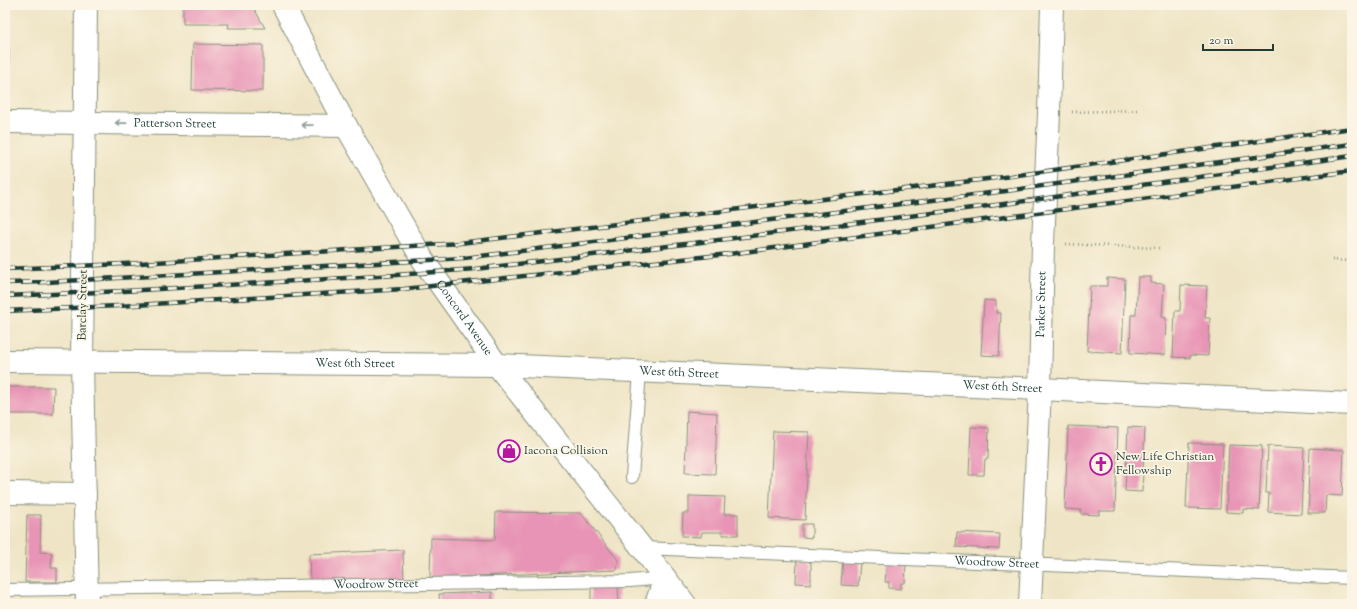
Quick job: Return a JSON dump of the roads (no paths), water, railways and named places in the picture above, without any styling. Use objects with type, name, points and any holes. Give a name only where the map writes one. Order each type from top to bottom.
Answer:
[{"type":"street","name":"Barclay Street","points":[[86,5],[82,362],[87,596]]},
{"type":"street","name":"Concord Avenue","points":[[283,5],[346,126],[423,260],[497,365],[685,604]]},
{"type":"street","name":"Parker Street","points":[[1030,604],[1040,389],[1043,243],[1052,5]]},
{"type":"street","name":"Patterson Street","points":[[5,122],[346,126]]},
{"type":"street","name":"West 6th Street","points":[[5,360],[82,362],[497,365],[1352,404]]},
{"type":"street","points":[[5,493],[85,494]]},
{"type":"street","points":[[656,604],[665,578]]},
{"type":"lane","points":[[632,476],[640,372]]},
{"type":"lane","name":"Woodrow Street","points":[[642,548],[1352,578]]},
{"type":"lane","name":"Woodrow Street","points":[[5,590],[87,596],[630,581],[665,578]]},
{"type":"railway","points":[[5,269],[124,264],[460,243],[1004,177],[1352,128]]},
{"type":"railway","points":[[5,283],[47,282],[464,258],[1006,191],[1352,144]]},
{"type":"railway","points":[[5,296],[124,291],[475,269],[1004,204],[1352,156]]},
{"type":"railway","points":[[5,311],[118,306],[404,289],[729,254],[1352,171]]},
{"type":"place","name":"Iacona Collision","points":[[509,451]]},
{"type":"place","name":"New Life Christian Fellowship","points":[[1101,464]]}]
